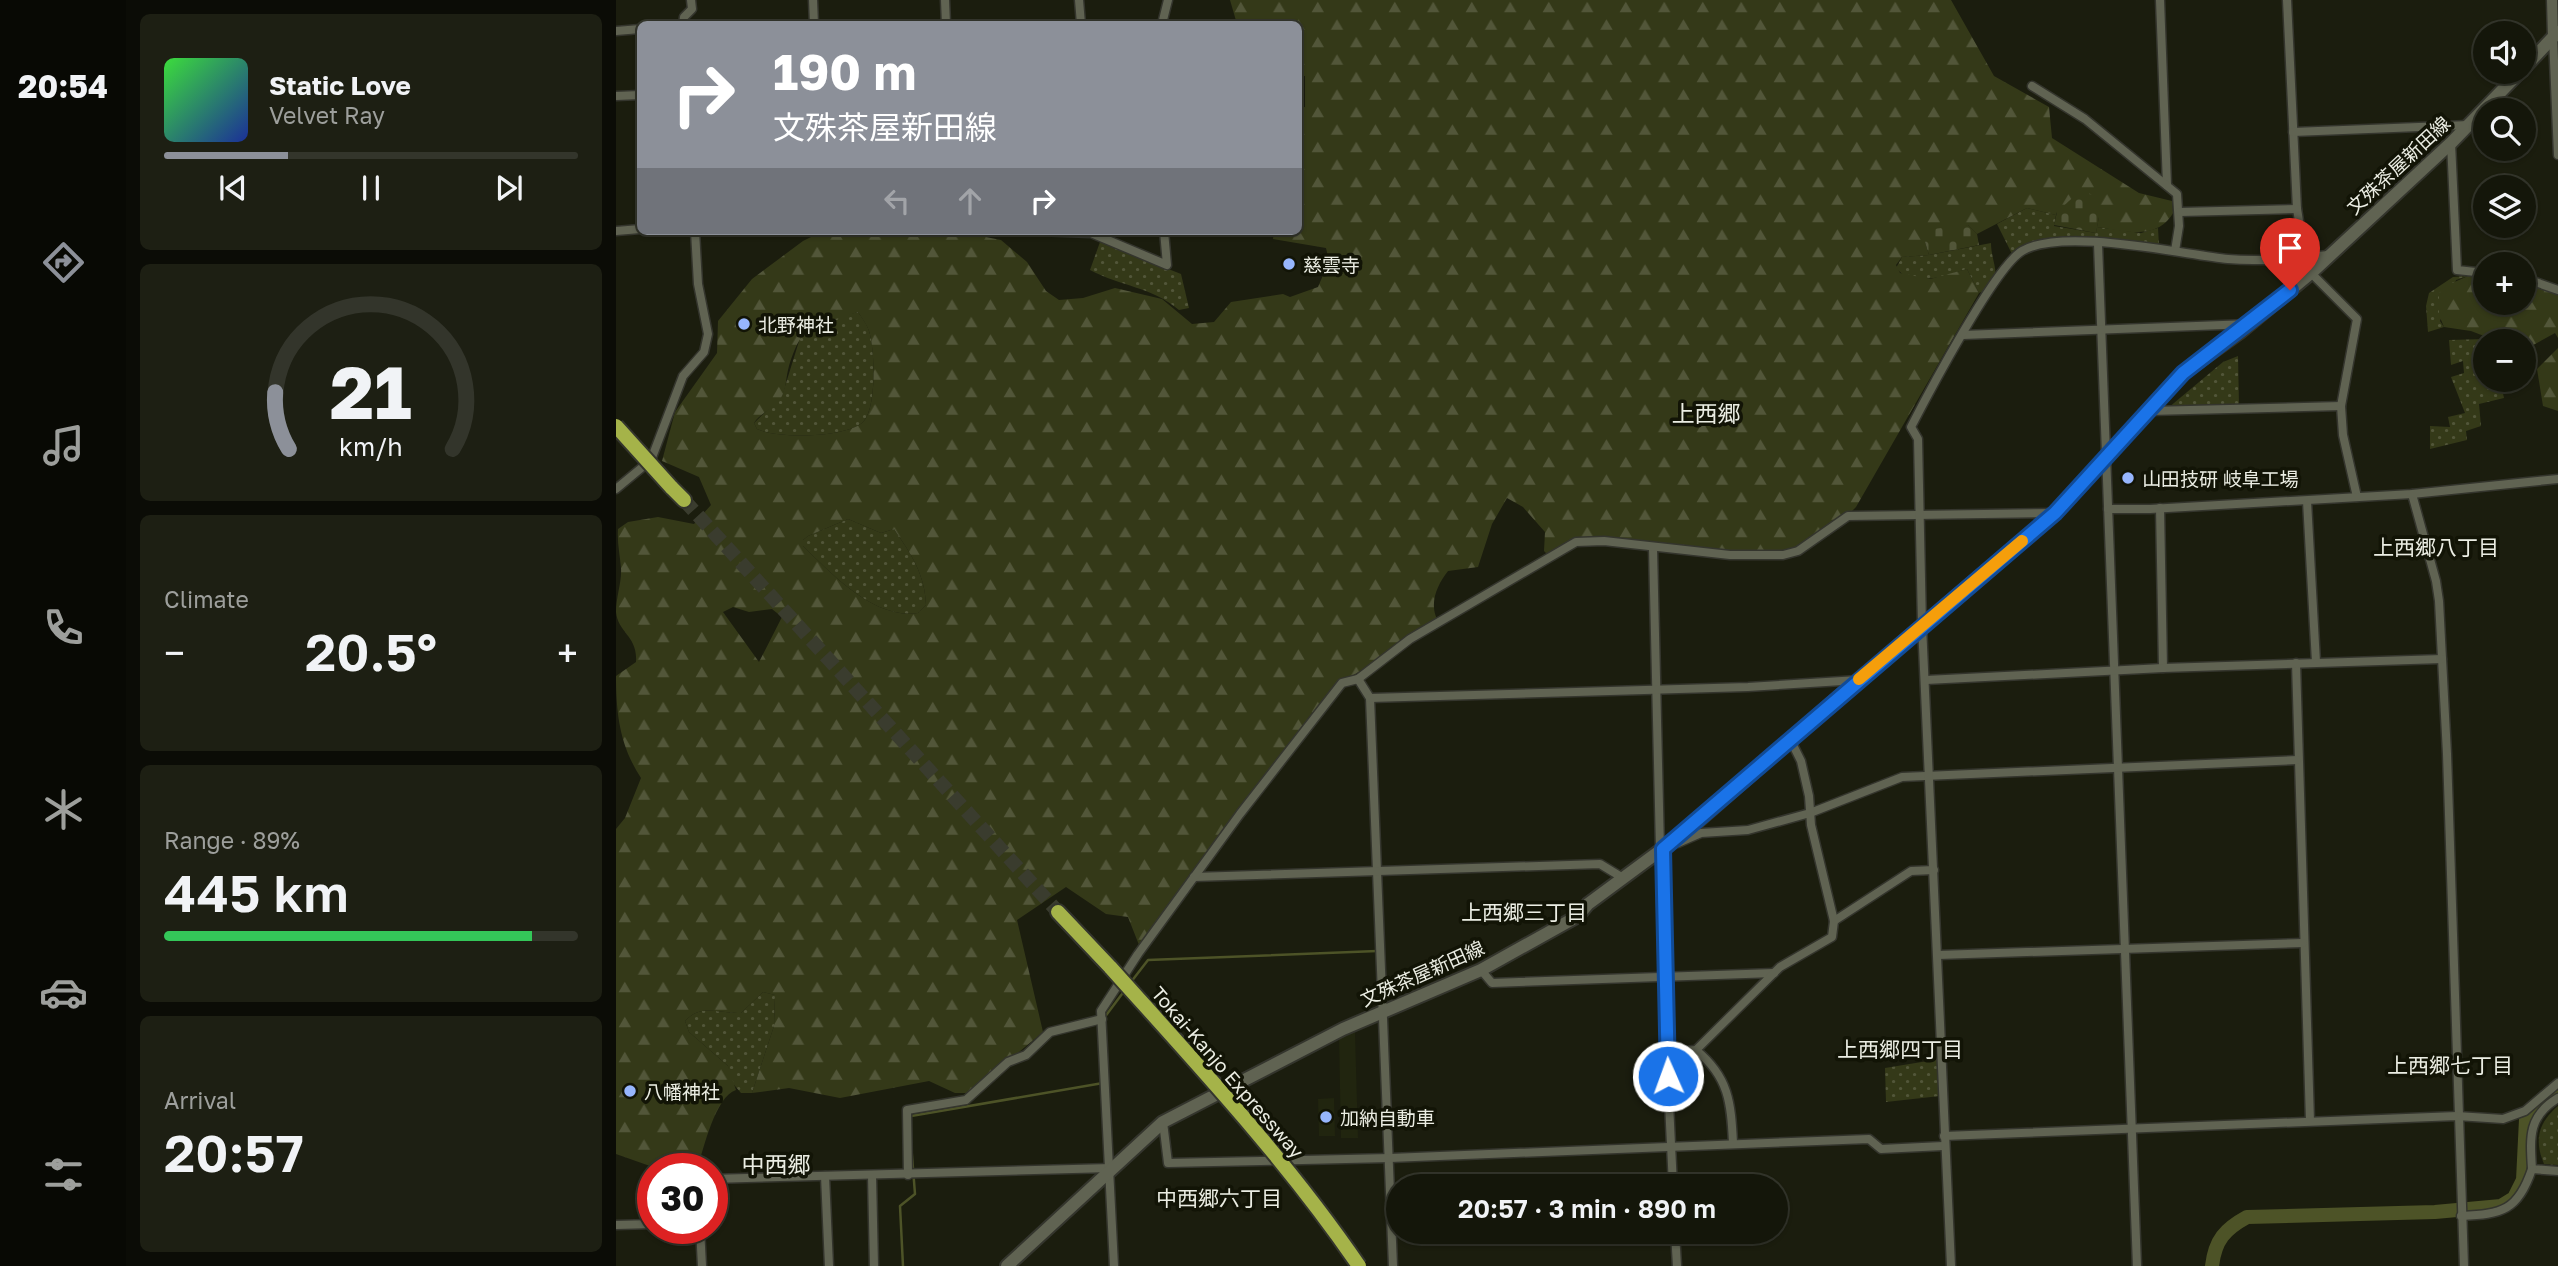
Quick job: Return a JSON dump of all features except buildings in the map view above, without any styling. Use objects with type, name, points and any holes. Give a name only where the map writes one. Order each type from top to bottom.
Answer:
[{"type":"highway","points":[[616,426],[684,500]]},
{"type":"highway","name":"Tokai-Kanjo Expressway","points":[[1058,912],[1234,1105],[1289,1172],[1359,1266]]},
{"type":"main road","name":"文殊茶屋新田線","points":[[2536,55],[2556,34]]},
{"type":"main road","name":"文殊茶屋新田線","points":[[1007,1266],[1163,1122],[1222,1089],[1383,1011],[1481,971],[1577,916],[1698,822],[1858,680],[2055,513],[2183,373],[2311,273],[2451,143],[2509,84]]},
{"type":"street","points":[[683,21],[692,9],[691,0]]},
{"type":"street","points":[[813,0],[814,21]]},
{"type":"street","points":[[945,0],[946,21]]},
{"type":"street","points":[[1079,0],[1081,21]]},
{"type":"street","points":[[1163,21],[1168,0]]},
{"type":"street","points":[[2160,0],[2167,185]]},
{"type":"street","points":[[2287,0],[2297,209],[2305,257]]},
{"type":"street","points":[[2552,0],[2556,34],[2558,155]]},
{"type":"street","points":[[616,31],[637,29]]},
{"type":"street","points":[[2032,86],[2085,120],[2177,194],[2179,212],[2175,251]]},
{"type":"street","points":[[616,96],[637,95]]},
{"type":"street","points":[[2293,132],[2469,125]]},
{"type":"street","points":[[2451,143],[2457,271],[2473,272]]},
{"type":"street","points":[[2179,212],[2297,209]]},
{"type":"street","points":[[616,230],[637,229]]},
{"type":"street","points":[[616,489],[651,460],[684,376],[704,352],[708,334],[698,284],[695,235]]},
{"type":"street","points":[[1096,235],[1167,265],[1164,235]]},
{"type":"street","points":[[1951,1266],[1922,625],[1918,439],[1911,427],[1963,335],[2019,253],[2045,243],[2098,244],[2230,259],[2329,255]]},
{"type":"street","points":[[2098,244],[2117,766],[2124,859],[2137,1266]]},
{"type":"street","points":[[2311,273],[2357,319],[2341,406],[2343,435],[2357,497]]},
{"type":"street","points":[[2536,282],[2558,290]]},
{"type":"street","points":[[1963,335],[2249,324]]},
{"type":"street","points":[[2150,411],[2341,406]]},
{"type":"street","points":[[2108,509],[2307,501],[2412,494],[2558,479]]},
{"type":"street","points":[[2412,494],[2436,581],[2442,659],[2464,1266]]},
{"type":"street","points":[[2307,501],[2316,662]]},
{"type":"street","points":[[2160,508],[2163,668]]},
{"type":"street","points":[[1114,1266],[1101,1011],[1138,954],[1194,877],[1342,683],[1358,679],[1410,639],[1576,542],[1604,541],[1730,555],[1783,555],[1798,551],[1848,516],[2055,513]]},
{"type":"street","points":[[1653,548],[1663,849],[1663,978],[1672,1174]]},
{"type":"street","points":[[1926,680],[2163,668],[2442,659]]},
{"type":"street","points":[[2296,663],[2310,1121]]},
{"type":"street","points":[[1358,679],[1370,698],[1391,1158],[1393,1266]]},
{"type":"street","points":[[1370,698],[1657,690],[1858,680]]},
{"type":"street","points":[[1667,1052],[1696,1049],[1774,973],[1832,937],[1834,921],[1801,761],[1790,739]]},
{"type":"street","points":[[1663,849],[1701,834],[1748,830],[1810,813],[1886,781],[1930,774],[1974,775],[2117,766],[2297,760]]},
{"type":"street","points":[[1194,877],[1600,864],[1623,878]]},
{"type":"street","points":[[1834,921],[1910,871],[1934,870]]},
{"type":"street","points":[[1938,955],[2303,943]]},
{"type":"street","points":[[1481,971],[1492,983],[1774,973]]},
{"type":"street","points":[[908,1175],[907,1110],[966,1100],[1008,1062],[1026,1055],[1050,1032],[1102,1018]]},
{"type":"street","points":[[1696,1049],[1725,1082],[1731,1111],[1733,1143]]},
{"type":"street","points":[[1944,1136],[2457,1116],[2503,1119],[2525,1111],[2558,1083]]},
{"type":"street","points":[[2461,1216],[2503,1211],[2518,1199],[2532,1169],[2529,1147],[2532,1122],[2547,1104],[2558,1098]]},
{"type":"street","points":[[1163,1122],[1168,1163],[1391,1158],[1869,1139],[1881,1149],[1944,1146]]},
{"type":"street","points":[[728,1179],[908,1175],[963,1170],[1111,1168]]},
{"type":"street","points":[[2532,1169],[2558,1171]]},
{"type":"street","points":[[825,1176],[829,1266]]},
{"type":"street","points":[[872,1176],[874,1266]]},
{"type":"street","points":[[616,1225],[637,1224]]},
{"type":"street","points":[[701,1244],[702,1266]]},
{"type":"street","points":[[1676,1244],[1677,1266]]},
{"type":"shaded area","points":[[1355,1032],[1358,1138],[1341,1138],[1339,1037]]},
{"type":"shaded area","name":"加納自動車","points":[[1334,1098],[1335,1136],[1319,1136],[1318,1099]]},
{"type":"green space","points":[[1230,0],[1951,0],[1994,76],[2049,107],[2052,138],[2139,193],[2172,201],[2173,213],[2158,228],[2129,232],[2097,227],[2099,217],[2057,212],[2056,215],[2027,208],[1977,234],[1968,225],[1925,242],[1929,255],[1902,257],[1896,265],[1900,273],[1930,279],[1967,269],[1979,293],[1856,507],[1826,537],[1792,553],[1768,559],[1676,544],[1594,540],[1581,542],[1550,557],[1544,551],[1545,532],[1523,507],[1507,498],[1492,524],[1478,567],[1448,571],[1440,583],[1434,604],[1441,625],[1350,677],[1312,713],[1139,945],[1128,917],[1106,914],[1066,887],[1017,920],[1043,1032],[970,1093],[955,1093],[929,1081],[840,1098],[789,1088],[752,1093],[774,1026],[775,995],[763,992],[741,1013],[704,1011],[685,1021],[689,1032],[728,1066],[736,1090],[722,1102],[716,1113],[702,1153],[637,1153],[637,1161],[616,1154],[616,829],[625,818],[641,778],[624,742],[617,703],[616,676],[636,662],[634,646],[620,625],[616,612],[621,573],[618,529],[628,522],[658,517],[694,524],[711,505],[699,477],[662,461],[675,412],[717,353],[718,321],[752,279],[815,235],[975,235],[1001,240],[1027,262],[1046,291],[1059,300],[1083,298],[1115,288],[1162,299],[1192,324],[1214,322],[1231,302],[1283,294],[1290,297],[1318,287],[1329,261],[1326,248],[1273,239],[1274,235],[1302,235],[1302,108],[1305,107],[1302,21],[1236,21]],"holes":[[[858,312],[869,331],[873,351],[873,392],[868,415],[863,422],[827,434],[780,434],[757,429],[754,423],[782,396],[794,353],[806,332],[821,323]],[[848,519],[881,533],[894,529],[920,574],[926,605],[918,613],[902,613],[870,602],[840,581],[803,546],[803,540],[808,536]],[[733,607],[749,612],[772,609],[782,617],[759,662],[723,612]]]},
{"type":"green space","points":[[2082,189],[2097,198],[2099,217],[2096,233],[2054,225],[2057,212]]},
{"type":"green space","points":[[2027,208],[2056,215],[2054,226],[2096,233],[2097,227],[2141,233],[2158,228],[2159,246],[2051,240],[2013,256],[1997,224]]},
{"type":"green space","points":[[1968,225],[1977,234],[1979,245],[1929,255],[1925,242],[1933,229]]},
{"type":"green space","points":[[1100,242],[1181,274],[1189,308],[1179,310],[1147,291],[1090,270]]},
{"type":"green space","points":[[1991,243],[1995,279],[1988,289],[1979,293],[1967,269],[1940,277],[1920,279],[1911,278],[1896,268],[1902,257],[1929,255]]},
{"type":"green space","points":[[2468,276],[2456,280],[2440,321],[2444,327],[2428,332],[2426,306],[2429,293],[2453,277]]},
{"type":"green space","points":[[2473,276],[2473,315],[2536,315],[2536,285],[2558,293],[2558,338],[2555,333],[2536,343],[2536,329],[2473,329],[2473,332],[2444,327],[2439,315],[2439,293],[2450,284]]},
{"type":"green space","points":[[858,312],[869,331],[873,364],[871,405],[863,422],[827,434],[780,434],[757,429],[754,423],[782,396],[800,338],[819,322]]},
{"type":"green space","points":[[2473,339],[2473,392],[2503,392],[2504,398],[2479,404],[2481,426],[2466,431],[2467,440],[2430,449],[2430,426],[2450,427],[2448,417],[2465,413],[2451,377],[2464,373],[2463,361],[2451,365],[2449,340]]},
{"type":"green space","points":[[2558,348],[2558,411],[2543,406],[2537,369]]},
{"type":"green space","points":[[2238,356],[2239,406],[2168,408],[2223,362]]},
{"type":"green space","points":[[848,519],[881,533],[894,529],[911,556],[923,584],[926,605],[918,613],[902,613],[870,602],[840,581],[803,546],[803,540],[808,536]]},
{"type":"green space","points":[[763,992],[775,995],[774,1026],[752,1093],[741,1093],[730,1080],[728,1066],[689,1032],[685,1021],[704,1011],[741,1013]]},
{"type":"green space","points":[[1940,1059],[1940,1096],[1886,1102],[1885,1068]]},
{"type":"green space","points":[[2558,1106],[2558,1165],[2544,1164],[2539,1147],[2540,1132],[2546,1119]]},
{"type":"waterway","points":[[1131,982],[1148,960],[1377,951]]},
{"type":"waterway","points":[[1104,1018],[1125,990]]},
{"type":"waterway","points":[[911,1116],[1103,1083]]},
{"type":"waterway","points":[[2212,1266],[2222,1236],[2247,1217],[2435,1212],[2501,1206],[2514,1198],[2523,1180],[2526,1119],[2546,1097],[2558,1091]]},
{"type":"waterway","points":[[903,1266],[900,1206],[915,1194],[911,1143]]},
{"type":"tunnel","points":[[684,500],[1058,912]]},
{"type":"slow traffic","points":[[1859,679],[2022,541]]},
{"type":"place","name":"慈雲寺","points":[[1289,264]]},
{"type":"place","name":"北野神社","points":[[744,324]]},
{"type":"place","name":"山田技研 岐阜工場","points":[[2128,478]]},
{"type":"place","name":"八幡神社","points":[[630,1091]]},
{"type":"place","name":"加納自動車","points":[[1326,1117]]},
{"type":"district","name":"上西郷","points":[[1706,413]]},
{"type":"district","name":"上西郷八丁目","points":[[2436,547]]},
{"type":"district","name":"上西郷三丁目","points":[[1524,912]]},
{"type":"district","name":"上西郷四丁目","points":[[1900,1049]]},
{"type":"district","name":"上西郷七丁目","points":[[2450,1065]]},
{"type":"district","name":"中西郷","points":[[776,1164]]},
{"type":"district","name":"中西郷六丁目","points":[[1219,1198]]},
{"type":"route","points":[[1668,1076],[1663,978],[1663,849],[2055,513],[2183,373],[2290,290]]}]
